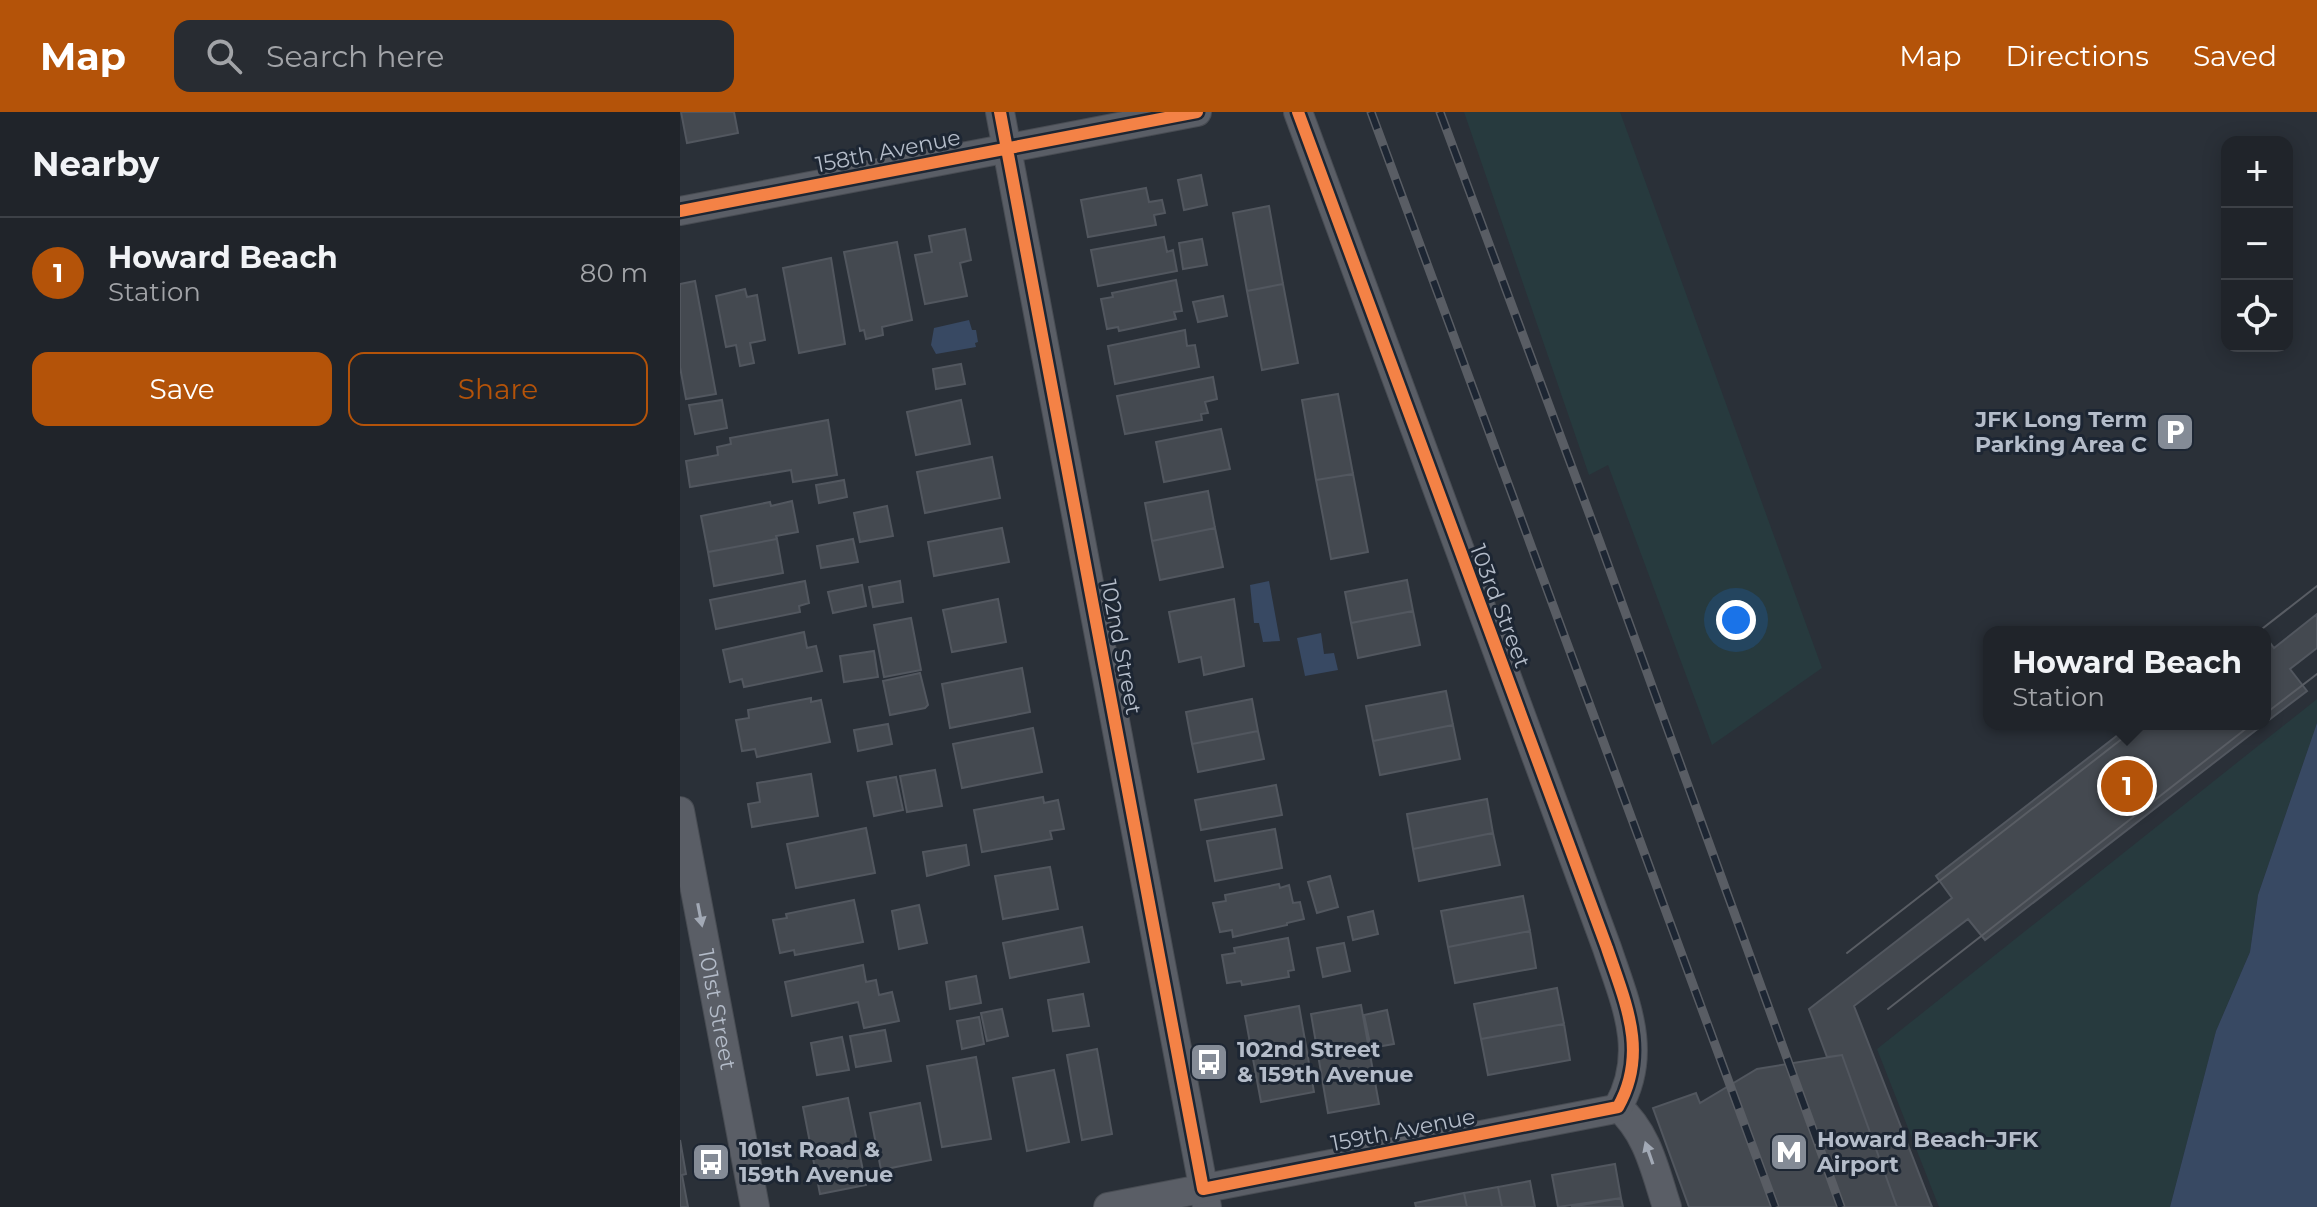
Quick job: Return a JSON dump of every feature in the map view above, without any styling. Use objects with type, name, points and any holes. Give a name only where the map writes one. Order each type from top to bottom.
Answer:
[{"type":"street","name":"102nd Street","points":[[1000,112],[1205,1198]]},
{"type":"street","name":"158th Avenue","points":[[680,211],[1197,112]]},
{"type":"street","name":"103rd Street","points":[[1298,112],[1632,1022],[1632,1067],[1614,1108]]},
{"type":"street","name":"101st Street","points":[[680,811],[755,1207]]},
{"type":"street","name":"159th Avenue","points":[[1108,1207],[1205,1198],[1614,1108]]},
{"type":"street","points":[[1614,1108],[1638,1128],[1643,1137],[1667,1207]]},
{"type":"green space","points":[[1464,112],[1620,112],[1822,668],[1712,745],[1608,465],[1589,475]]},
{"type":"green space","points":[[2317,699],[2317,723],[2258,895],[2250,952],[2216,1031],[2170,1207],[1939,1207],[1877,1049]]},
{"type":"water","points":[[969,320],[972,330],[976,330],[976,347],[936,354],[931,345],[934,328]]},
{"type":"water","points":[[1269,581],[1280,641],[1263,642],[1259,623],[1254,623],[1250,585]]},
{"type":"water","points":[[1321,633],[1324,654],[1334,653],[1338,670],[1305,676],[1297,638]]},
{"type":"water","points":[[2317,723],[2317,1207],[2170,1207],[2216,1031],[2250,952],[2258,895]]},
{"type":"building","points":[[681,112],[734,112],[738,133],[687,143]]},
{"type":"building","points":[[1201,175],[1207,205],[1184,210],[1178,180]]},
{"type":"building","points":[[1146,188],[1149,202],[1162,200],[1165,213],[1154,215],[1156,225],[1088,237],[1081,200]]},
{"type":"building","points":[[1269,206],[1283,284],[1247,291],[1233,213]]},
{"type":"building","points":[[965,229],[971,260],[960,263],[967,296],[925,304],[915,255],[932,252],[929,236]]},
{"type":"building","points":[[1164,237],[1167,252],[1173,250],[1177,271],[1098,286],[1091,250]]},
{"type":"building","points":[[1202,239],[1207,265],[1183,269],[1179,243]]},
{"type":"building","points":[[897,242],[912,320],[882,327],[883,335],[866,339],[864,330],[860,331],[844,252]]},
{"type":"building","points":[[831,258],[845,344],[799,353],[783,268]]},
{"type":"building","points":[[1176,280],[1182,311],[1174,312],[1176,319],[1119,331],[1118,327],[1107,329],[1101,299],[1113,297],[1112,293]]},
{"type":"building","points":[[695,281],[716,394],[686,399],[680,367],[680,284]]},
{"type":"building","points":[[1283,284],[1298,363],[1262,370],[1247,291]]},
{"type":"building","points":[[745,289],[747,297],[757,295],[765,340],[750,343],[754,363],[740,366],[736,345],[726,347],[716,296]]},
{"type":"building","points":[[1223,296],[1227,316],[1198,322],[1193,302]]},
{"type":"building","points":[[1185,330],[1187,346],[1195,345],[1199,367],[1115,384],[1108,346]]},
{"type":"building","points":[[961,364],[965,384],[936,389],[933,369]]},
{"type":"building","points":[[1213,377],[1217,399],[1205,402],[1208,413],[1201,414],[1202,420],[1125,434],[1117,396]]},
{"type":"building","points":[[1338,394],[1353,474],[1316,480],[1302,400]]},
{"type":"building","points":[[722,400],[727,428],[695,434],[689,405]]},
{"type":"building","points":[[961,400],[970,444],[916,455],[907,412]]},
{"type":"building","points":[[828,420],[837,475],[793,482],[791,470],[690,487],[686,461],[718,455],[717,447],[731,444],[730,438]]},
{"type":"building","points":[[1221,429],[1230,469],[1164,482],[1156,442]]},
{"type":"building","points":[[992,457],[1000,498],[925,513],[917,472]]},
{"type":"building","points":[[1353,474],[1368,552],[1331,559],[1316,480]]},
{"type":"building","points":[[844,480],[847,497],[819,503],[816,485]]},
{"type":"building","points":[[1208,491],[1215,528],[1152,541],[1145,503]]},
{"type":"building","points":[[792,501],[798,532],[708,552],[701,516],[770,502],[771,506]]},
{"type":"building","points":[[887,506],[893,536],[860,542],[854,513]]},
{"type":"building","points":[[1002,528],[1009,562],[934,576],[928,542]]},
{"type":"building","points":[[1215,528],[1223,567],[1160,580],[1152,541]]},
{"type":"building","points":[[777,539],[783,573],[714,586],[708,552]]},
{"type":"building","points":[[853,539],[858,562],[821,568],[817,546]]},
{"type":"building","points":[[1407,580],[1413,611],[1351,623],[1345,592]]},
{"type":"building","points":[[805,581],[809,603],[799,606],[800,612],[716,629],[710,600]]},
{"type":"building","points":[[900,581],[903,602],[873,607],[869,587]]},
{"type":"building","points":[[862,585],[866,606],[833,613],[828,592]]},
{"type":"building","points":[[998,599],[1006,642],[952,652],[943,610]]},
{"type":"building","points":[[1234,599],[1244,666],[1204,675],[1201,657],[1179,662],[1169,612]]},
{"type":"building","points":[[1413,611],[1420,645],[1358,658],[1351,623]]},
{"type":"building","points":[[2317,614],[2317,648],[2290,669],[2307,691],[2271,718],[2271,644],[2274,648]]},
{"type":"building","points":[[911,618],[921,670],[884,677],[874,625]]},
{"type":"building","points":[[804,632],[807,648],[816,646],[822,671],[744,687],[742,679],[730,682],[723,650]]},
{"type":"building","points":[[874,651],[878,677],[844,682],[840,656]]},
{"type":"building","points":[[1022,668],[1030,712],[950,728],[942,684]]},
{"type":"building","points":[[920,673],[928,705],[890,715],[883,681]]},
{"type":"building","points":[[1446,691],[1453,725],[1373,741],[1366,706]]},
{"type":"building","points":[[811,698],[811,702],[821,700],[830,742],[757,757],[755,749],[742,751],[736,720],[749,718],[748,710]]},
{"type":"building","points":[[1252,699],[1258,731],[1192,744],[1186,712]]},
{"type":"building","points":[[888,724],[892,744],[858,751],[854,730]]},
{"type":"building","points":[[1453,725],[1460,759],[1380,775],[1373,741]]},
{"type":"building","points":[[1033,728],[1042,772],[962,788],[953,744]]},
{"type":"building","points":[[2124,730],[2256,730],[1985,940],[1968,919],[1854,1006],[1932,1207],[1897,1207],[1842,1055],[1827,1057],[1809,1009],[1952,898],[1936,876]]},
{"type":"building","points":[[1258,731],[1264,759],[1198,772],[1192,744]]},
{"type":"building","points":[[935,770],[942,806],[907,812],[900,776]]},
{"type":"building","points":[[811,774],[818,816],[752,827],[748,804],[760,802],[757,783]]},
{"type":"building","points":[[896,777],[903,810],[874,816],[867,782]]},
{"type":"building","points":[[1276,785],[1282,815],[1201,830],[1195,800]]},
{"type":"building","points":[[1043,797],[1044,803],[1058,800],[1064,829],[1050,831],[1052,839],[982,852],[974,810]]},
{"type":"building","points":[[1487,799],[1493,833],[1413,849],[1407,814]]},
{"type":"building","points":[[866,828],[875,873],[796,888],[787,844]]},
{"type":"building","points":[[1275,829],[1282,868],[1215,881],[1207,841]]},
{"type":"building","points":[[1493,833],[1500,865],[1419,881],[1413,849]]},
{"type":"building","points":[[966,845],[969,865],[927,876],[923,852]]},
{"type":"building","points":[[1050,867],[1058,909],[1003,919],[995,876]]},
{"type":"building","points":[[1330,876],[1338,907],[1317,913],[1308,882]]},
{"type":"building","points":[[1279,884],[1280,888],[1289,885],[1293,903],[1300,902],[1304,919],[1233,937],[1232,930],[1220,932],[1213,903],[1226,901],[1225,895]]},
{"type":"building","points":[[1523,896],[1530,931],[1448,947],[1441,911]]},
{"type":"building","points":[[854,900],[863,942],[795,955],[794,950],[780,953],[773,920],[787,918],[786,914]]},
{"type":"building","points":[[919,905],[927,943],[899,949],[892,911]]},
{"type":"building","points":[[1373,911],[1378,934],[1353,940],[1348,917]]},
{"type":"building","points":[[1082,927],[1089,962],[1010,978],[1003,943]]},
{"type":"building","points":[[1530,931],[1536,968],[1455,983],[1448,947]]},
{"type":"building","points":[[1288,938],[1294,970],[1288,971],[1289,977],[1242,985],[1241,981],[1227,983],[1222,955],[1235,953],[1234,948]]},
{"type":"building","points":[[1344,943],[1350,971],[1323,977],[1317,948]]},
{"type":"building","points":[[863,965],[866,982],[876,980],[879,995],[892,992],[899,1021],[864,1028],[858,1002],[792,1016],[785,982]]},
{"type":"building","points":[[976,976],[981,1003],[950,1009],[946,982]]},
{"type":"building","points":[[1557,988],[1564,1024],[1481,1039],[1474,1004]]},
{"type":"building","points":[[1083,994],[1089,1026],[1053,1031],[1048,1000]]},
{"type":"building","points":[[1361,1005],[1379,1104],[1328,1113],[1311,1014]]},
{"type":"building","points":[[1299,1006],[1314,1092],[1261,1102],[1245,1016]]},
{"type":"building","points":[[1002,1009],[1008,1036],[987,1041],[981,1013]]},
{"type":"building","points":[[1387,1010],[1394,1044],[1371,1048],[1364,1015]]},
{"type":"building","points":[[979,1017],[984,1044],[962,1049],[957,1021]]},
{"type":"building","points":[[1564,1024],[1570,1060],[1488,1075],[1481,1039]]},
{"type":"building","points":[[885,1030],[891,1061],[856,1067],[850,1036]]},
{"type":"building","points":[[842,1037],[849,1070],[817,1075],[811,1043]]},
{"type":"building","points":[[1097,1049],[1112,1134],[1082,1140],[1067,1055]]},
{"type":"building","points":[[1842,1055],[1897,1207],[1689,1207],[1653,1108],[1696,1093],[1700,1103],[1757,1069]]},
{"type":"building","points":[[976,1057],[991,1139],[942,1147],[927,1066]]},
{"type":"building","points":[[1054,1070],[1069,1142],[1027,1151],[1013,1078]]},
{"type":"building","points":[[848,1098],[866,1185],[820,1194],[803,1107]]},
{"type":"building","points":[[920,1103],[931,1160],[881,1170],[870,1113]]},
{"type":"building","points":[[680,1140],[686,1174],[682,1175],[688,1207],[680,1207]]},
{"type":"building","points":[[1615,1164],[1621,1198],[1558,1207],[1552,1175]]},
{"type":"building","points":[[1530,1181],[1535,1207],[1502,1207],[1498,1187]]},
{"type":"building","points":[[1498,1187],[1502,1207],[1467,1207],[1464,1193]]},
{"type":"building","points":[[1464,1193],[1467,1207],[1416,1207],[1415,1203]]},
{"type":"building","points":[[1621,1198],[1623,1207],[1571,1207]]},
{"type":"tram line","points":[[2266,626],[2317,586]]},
{"type":"tram line","points":[[2271,709],[2317,674]]},
{"type":"tram line","points":[[1847,953],[2133,730]]},
{"type":"tram line","points":[[1888,1009],[2244,730]]},
{"type":"railway","points":[[1371,112],[1775,1207]]},
{"type":"railway","points":[[1440,112],[1841,1207]]},
{"type":"cycle path","points":[[1000,112],[1203,1189],[1618,1107],[1632,1067],[1631,1027],[1621,988],[1298,112]]},
{"type":"cycle path","points":[[680,211],[1197,112]]},
{"type":"place","name":"JFK Long Term Parking Area C","points":[[2175,432]]},
{"type":"place","name":"Howard Beach","points":[[2127,786]]},
{"type":"place","name":"102nd Street & 159th Avenue","points":[[1209,1062]]},
{"type":"place","name":"Howard Beach–JFK Airport","points":[[1789,1152]]},
{"type":"place","name":"101st Road & 159th Avenue","points":[[711,1162]]}]
